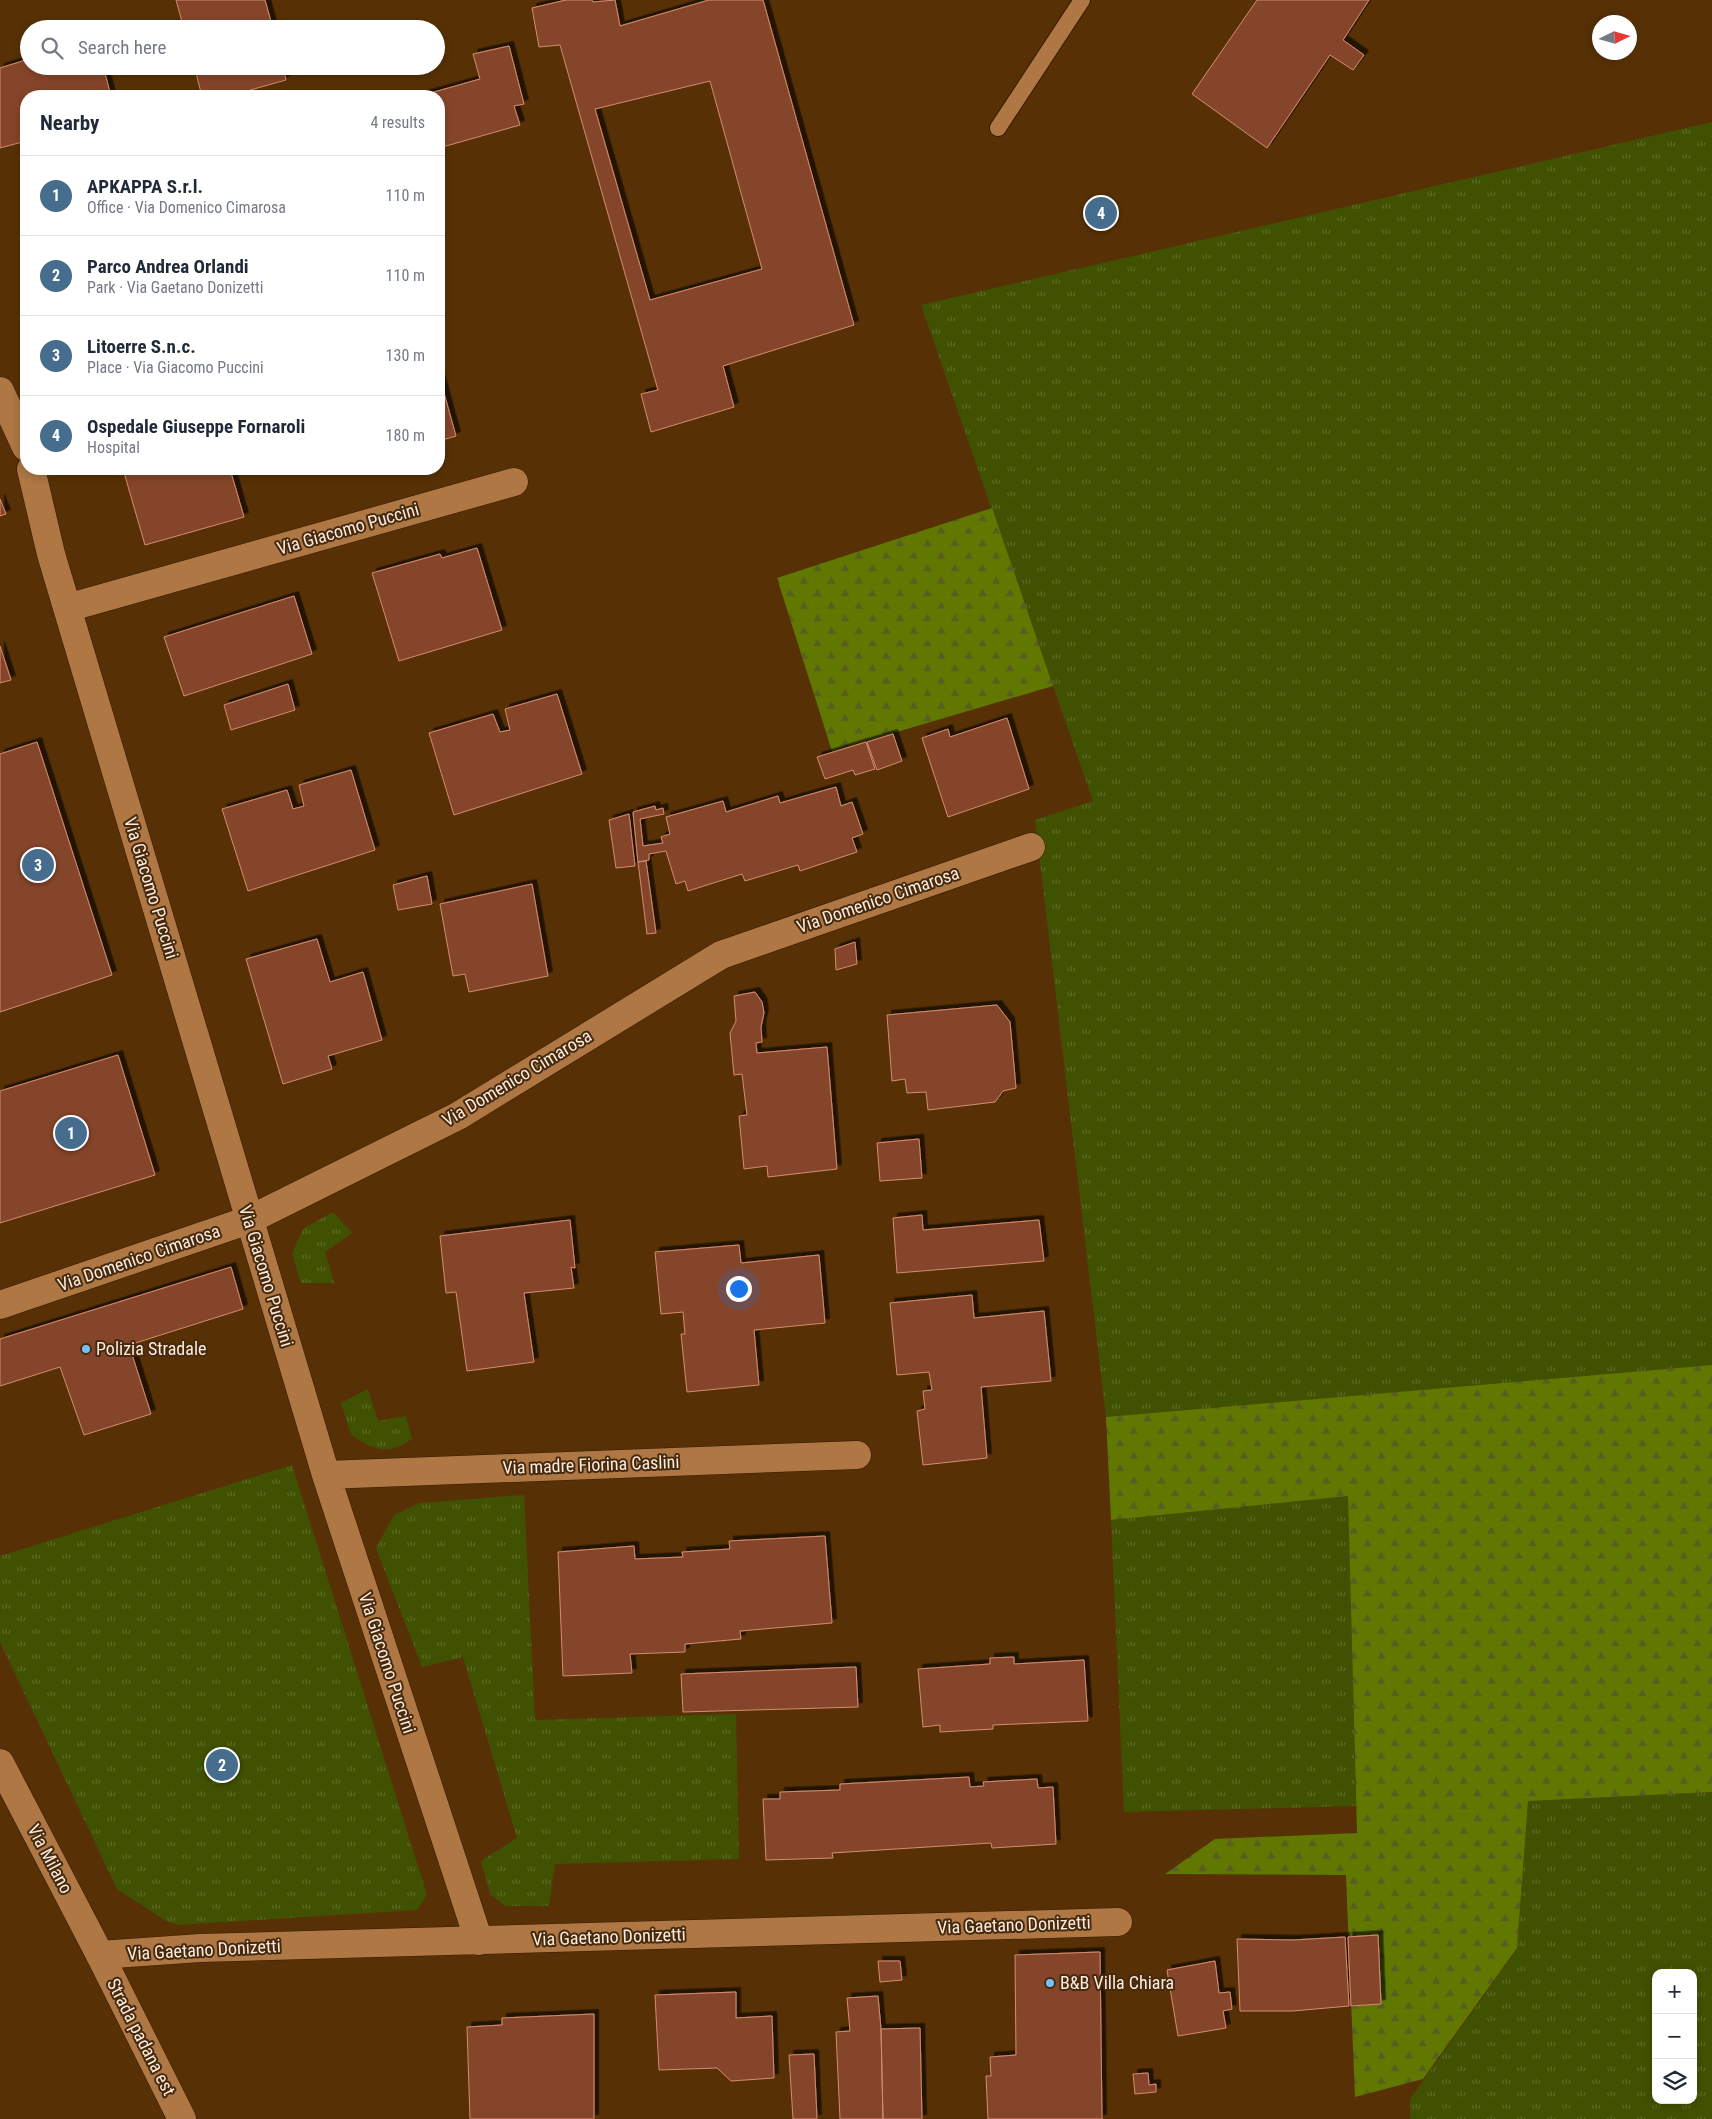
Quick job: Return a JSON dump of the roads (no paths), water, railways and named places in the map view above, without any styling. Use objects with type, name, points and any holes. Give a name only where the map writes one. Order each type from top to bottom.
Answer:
[{"type":"street","points":[[0,391],[20,434]]},
{"type":"street","name":"Via Giacomo Puccini","points":[[32,475],[51,554],[326,1475],[479,1941]]},
{"type":"street","name":"Via Giacomo Puccini","points":[[67,608],[514,482]]},
{"type":"street","name":"Via Domenico Cimarosa","points":[[0,1305],[250,1220],[458,1116],[721,955],[1031,847]]},
{"type":"street","name":"Via madre Fiorina Caslini","points":[[326,1475],[857,1455]]},
{"type":"street","name":"Via Milano","points":[[0,1763],[100,1955]]},
{"type":"street","name":"Via Gaetano Donizetti","points":[[100,1955],[200,1948],[1118,1922]]},
{"type":"street","name":"Strada padana est","points":[[100,1955],[182,2119]]},
{"type":"lane","points":[[998,128],[1082,0]]},
{"type":"place","name":"Ospedale Giuseppe Fornaroli","points":[[1101,213]]},
{"type":"place","name":"Litoerre S.n.c.","points":[[38,865]]},
{"type":"place","name":"APKAPPA S.r.l.","points":[[71,1133]]},
{"type":"place","name":"Polizia Stradale","points":[[86,1349]]},
{"type":"place","name":"Parco Andrea Orlandi","points":[[222,1765]]},
{"type":"place","name":"B&B Villa Chiara","points":[[1050,1983]]}]
